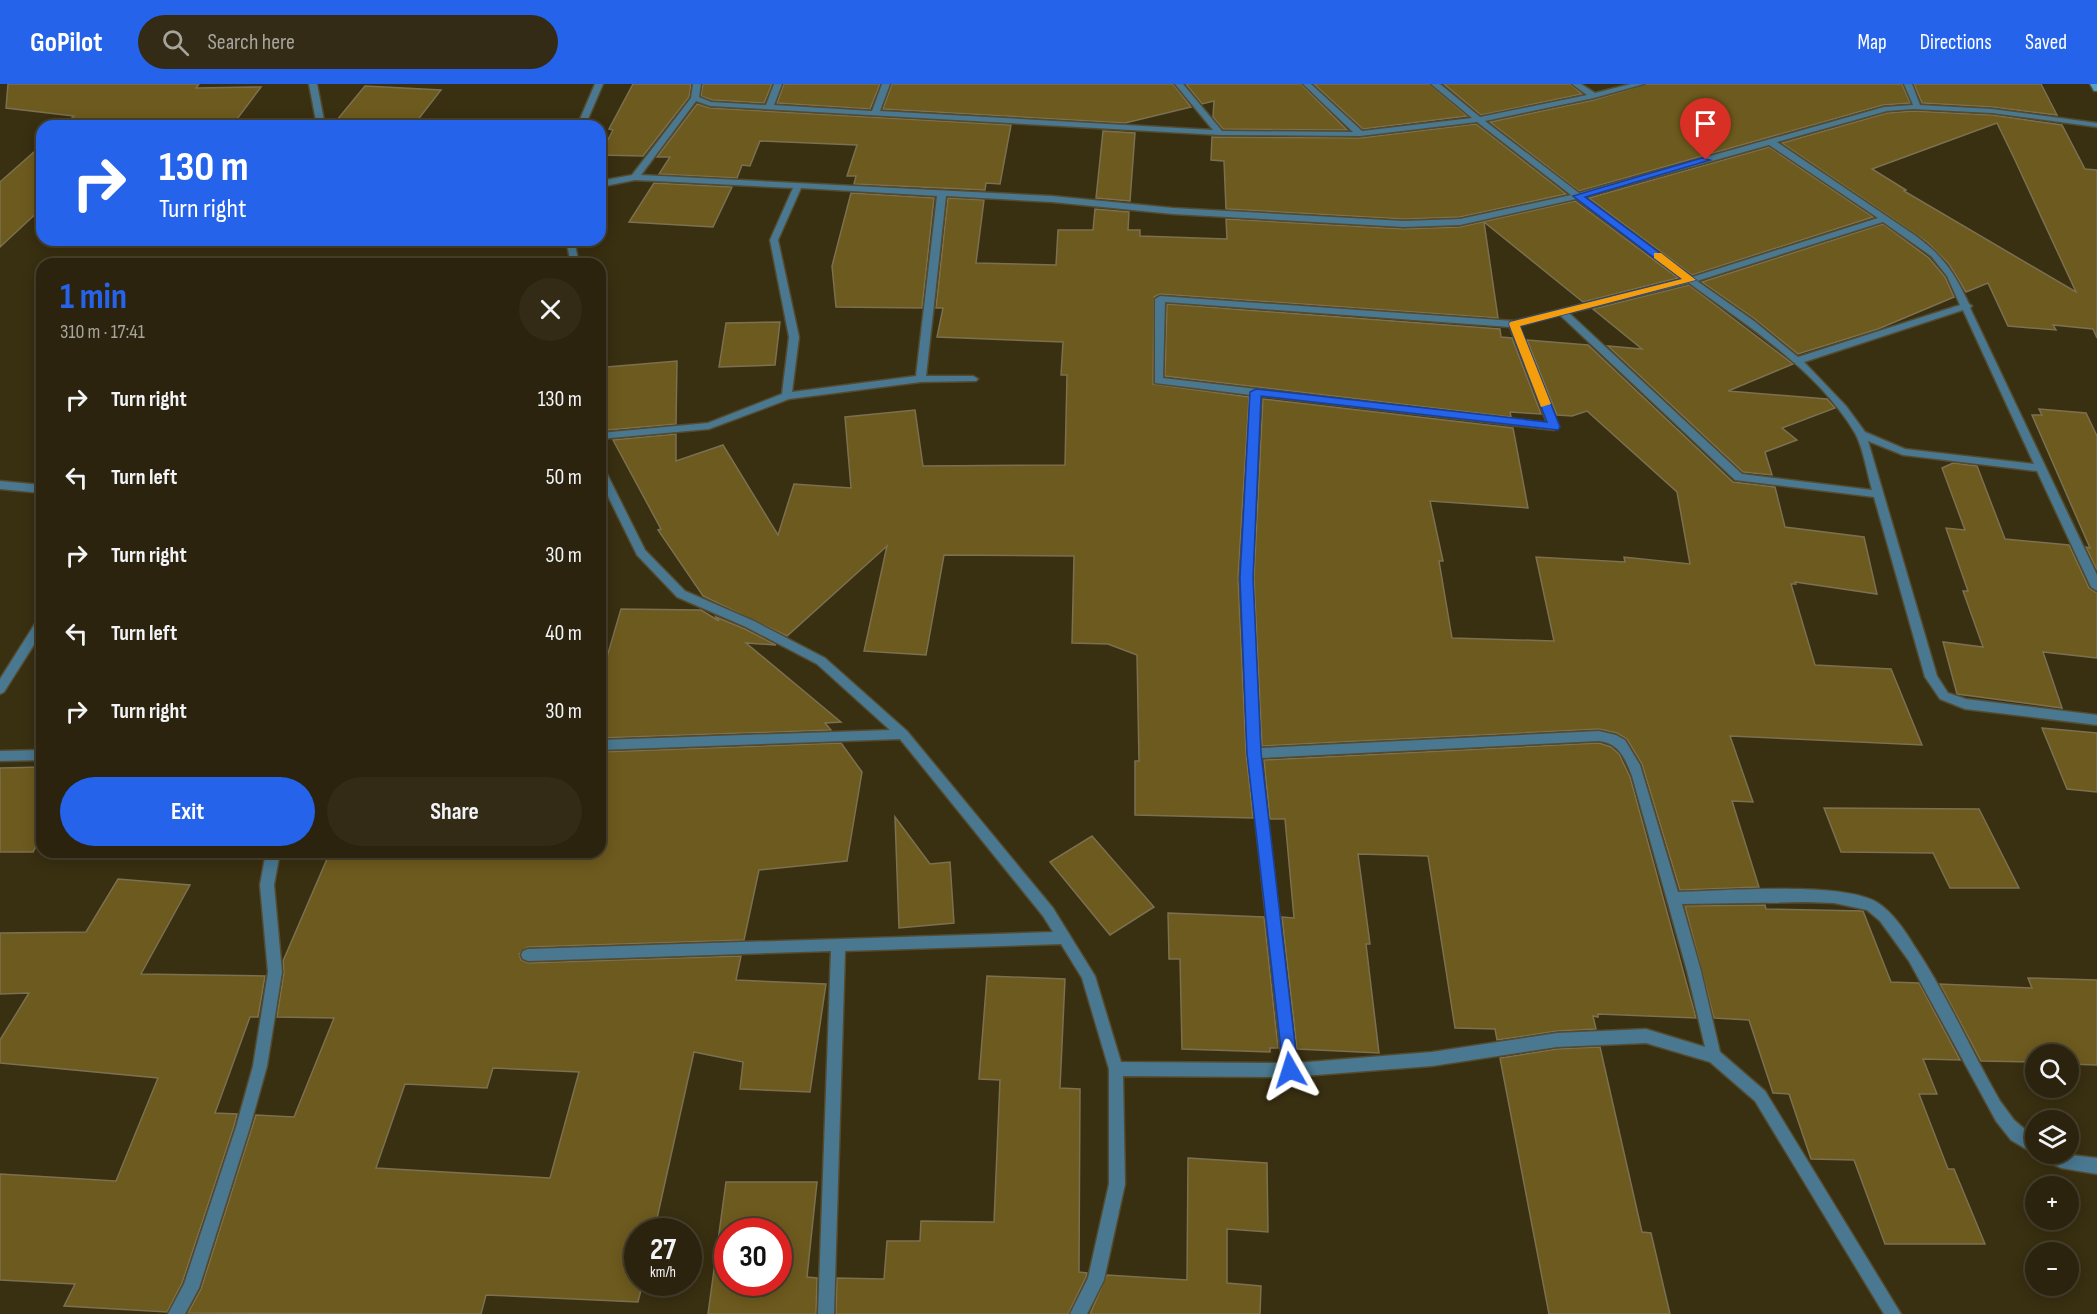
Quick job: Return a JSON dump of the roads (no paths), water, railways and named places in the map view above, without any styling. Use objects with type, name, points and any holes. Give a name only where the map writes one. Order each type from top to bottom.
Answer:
[{"type":"main road","points":[[2094,84],[2097,89]]},
{"type":"street","points":[[313,84],[320,120]]},
{"type":"street","points":[[584,120],[600,84]]},
{"type":"street","points":[[635,177],[695,98],[697,84]]},
{"type":"street","points":[[769,107],[778,84]]},
{"type":"street","points":[[875,114],[886,84]]},
{"type":"street","points":[[1179,84],[1220,133]]},
{"type":"street","points":[[1307,84],[1360,134]]},
{"type":"street","points":[[1435,84],[1577,196],[1797,361],[1845,408],[1861,434],[1931,677],[1944,696],[1965,704],[2097,720]]},
{"type":"street","points":[[1576,84],[1594,96]]},
{"type":"street","points":[[695,98],[711,104],[1308,136],[1360,134],[1481,121],[1640,84]]},
{"type":"street","points":[[1908,84],[1917,106]]},
{"type":"street","points":[[606,182],[635,177],[1052,199],[1173,210],[1404,224],[1460,222],[1577,196],[1887,109],[1917,106],[2097,125]]},
{"type":"street","points":[[1771,142],[1934,254],[1951,276],[2097,587]]},
{"type":"street","points":[[787,396],[794,338],[774,240],[798,185]]},
{"type":"street","points":[[921,379],[942,193]]},
{"type":"street","points":[[1514,324],[1554,427],[1158,381],[1160,299],[1514,324],[1690,280],[1884,219]]},
{"type":"street","points":[[1797,361],[1967,306]]},
{"type":"street","points":[[1562,312],[1739,477],[1878,494]]},
{"type":"street","points":[[606,435],[709,426],[787,396],[921,379],[973,379]]},
{"type":"street","points":[[1256,392],[1246,578],[1254,753],[1290,1070]]},
{"type":"street","points":[[1861,434],[1903,452],[2041,468]]},
{"type":"street","points":[[606,482],[641,552],[681,594],[750,624],[821,661],[903,734],[1048,912],[1088,976],[1116,1069],[1117,1184],[1096,1280],[1078,1314]]},
{"type":"street","points":[[0,484],[36,488]]},
{"type":"street","points":[[0,689],[36,632]]},
{"type":"street","points":[[606,745],[903,734]]},
{"type":"street","points":[[1254,753],[1599,736],[1612,738],[1621,743],[1633,765],[1673,897],[1703,999],[1714,1056]]},
{"type":"street","points":[[0,756],[36,755]]},
{"type":"street","points":[[176,1314],[191,1288],[243,1127],[260,1066],[275,972],[267,885],[272,858]]},
{"type":"street","points":[[1673,897],[1844,897],[1873,906],[1898,930],[1999,1114],[2025,1143]]},
{"type":"street","points":[[528,955],[1065,938]]},
{"type":"street","points":[[826,1314],[838,945]]},
{"type":"street","points":[[1116,1069],[1290,1070],[1432,1059],[1557,1040],[1646,1036],[1714,1056],[1760,1096],[1893,1314]]},
{"type":"street","points":[[2079,1164],[2097,1166]]}]
